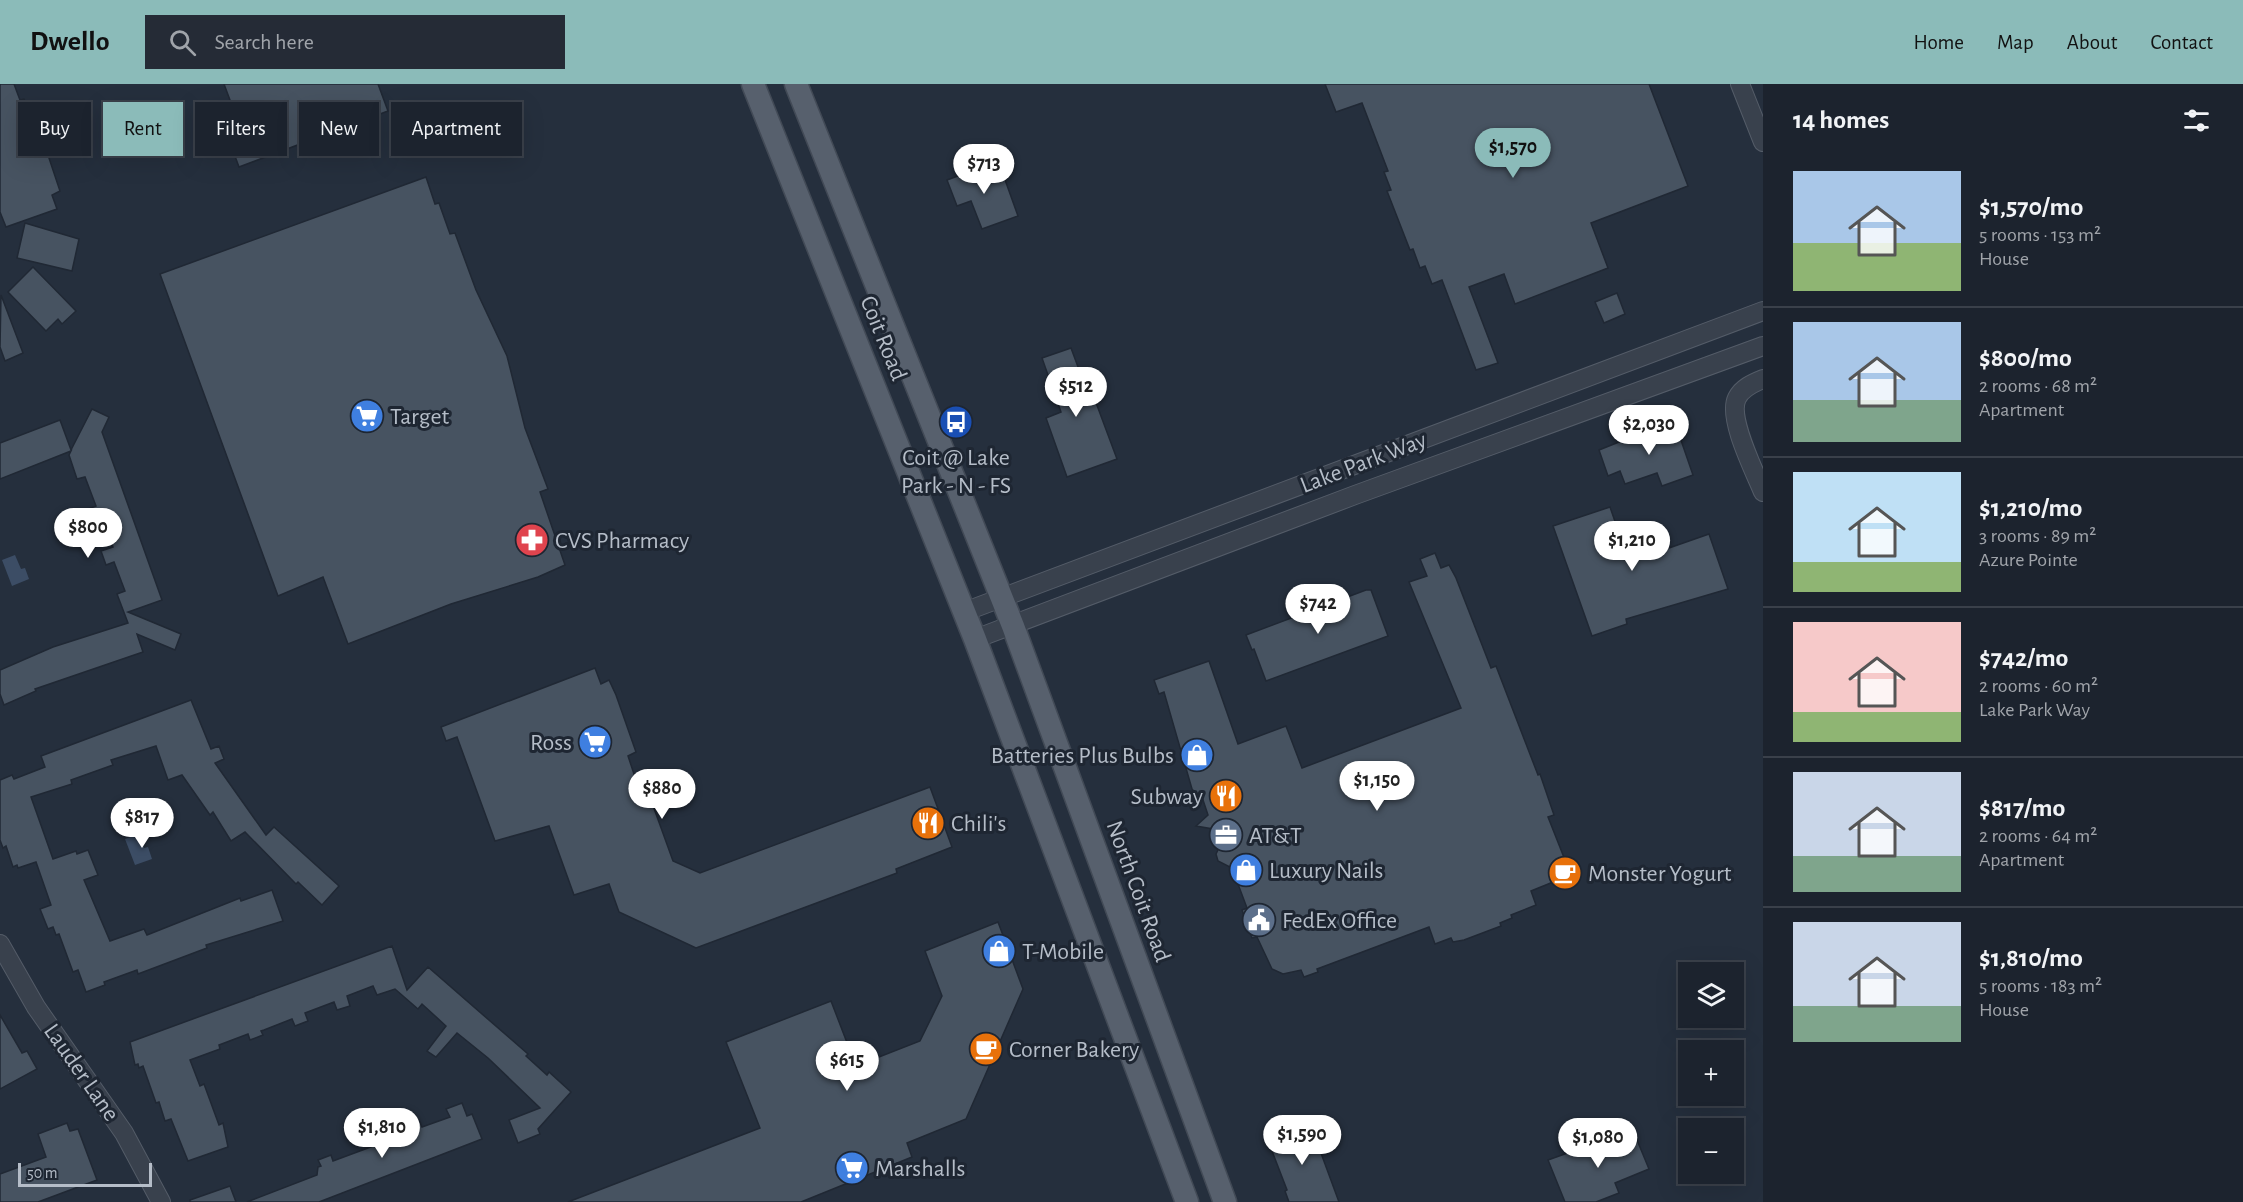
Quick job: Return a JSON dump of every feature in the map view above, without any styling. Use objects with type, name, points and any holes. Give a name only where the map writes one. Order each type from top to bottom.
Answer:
[{"type":"main road","name":"Coit Road","points":[[753,84],[964,612]]},
{"type":"main road","name":"Coit Road","points":[[796,84],[1002,598]]},
{"type":"main road","name":"North Coit Road","points":[[1002,598],[1225,1202]]},
{"type":"main road","points":[[964,612],[1187,1202]]},
{"type":"main road","points":[[1142,1085],[1175,1070]]},
{"type":"street","points":[[1740,84],[1763,142]]},
{"type":"street","name":"Lake Park Way","points":[[964,612],[1763,311]]},
{"type":"street","name":"Lake Park Way","points":[[975,639],[1355,495],[1763,346]]},
{"type":"street","points":[[1763,379],[1749,384],[1736,399],[1735,420],[1763,492]]},
{"type":"street","name":"Lauder Lane","points":[[0,944],[5,965],[124,1133],[161,1202]]},
{"type":"water","points":[[15,555],[21,569],[25,568],[29,579],[12,586],[2,560]]},
{"type":"water","points":[[139,834],[144,848],[148,847],[152,859],[135,865],[125,839]]},
{"type":"building","points":[[0,84],[14,84],[20,100],[24,99],[26,102],[18,102],[18,156],[48,156],[60,191],[52,195],[57,209],[6,227],[0,212]]},
{"type":"building","points":[[224,84],[378,84],[388,111],[379,114],[379,102],[299,102],[299,144],[287,149],[287,102],[231,102]]},
{"type":"building","points":[[1325,84],[1649,84],[1688,186],[1591,223],[1608,268],[1515,304],[1504,274],[1469,287],[1498,363],[1476,370],[1442,280],[1432,284],[1425,266],[1420,268],[1413,249],[1410,250],[1387,191],[1391,190],[1384,172],[1388,171],[1362,103],[1336,112]]},
{"type":"building","points":[[235,156],[268,156],[239,167]]},
{"type":"building","points":[[993,163],[999,179],[1004,177],[1018,216],[982,229],[971,201],[957,206],[947,180]]},
{"type":"building","name":"Target","points":[[426,177],[435,204],[439,203],[450,234],[455,233],[476,290],[507,356],[525,428],[548,489],[540,492],[565,565],[538,577],[451,604],[348,644],[323,577],[278,596],[160,274]]},
{"type":"building","points":[[25,223],[79,239],[72,271],[17,258]]},
{"type":"building","points":[[33,267],[76,311],[62,324],[58,319],[46,331],[8,292]]},
{"type":"building","points":[[1617,293],[1625,314],[1604,323],[1595,302]]},
{"type":"building","points":[[1,295],[23,353],[5,361],[0,347]]},
{"type":"building","points":[[1071,348],[1091,402],[1095,400],[1117,459],[1067,477],[1046,418],[1061,412],[1042,358]]},
{"type":"building","points":[[92,409],[109,417],[102,432],[162,600],[128,612],[181,634],[175,650],[137,634],[143,652],[35,689],[36,691],[4,705],[0,694],[0,670],[53,647],[128,623],[117,594],[125,591],[114,562],[106,565],[101,551],[113,547],[104,522],[100,519],[93,521],[88,509],[96,506],[85,477],[77,479],[69,455],[71,451],[0,479],[0,443],[60,420],[71,450]]},
{"type":"building","points":[[1674,420],[1693,475],[1662,486],[1657,473],[1625,484],[1620,471],[1608,476],[1599,450]]},
{"type":"building","points":[[1610,507],[1629,562],[1709,534],[1728,589],[1626,619],[1627,624],[1592,636],[1553,526]]},
{"type":"building","points":[[1435,553],[1441,568],[1449,565],[1491,668],[1496,666],[1538,775],[1540,774],[1554,815],[1548,817],[1567,865],[1570,864],[1576,879],[1560,885],[1558,880],[1531,891],[1536,905],[1511,915],[1512,918],[1500,923],[1501,926],[1464,940],[1453,942],[1451,938],[1435,944],[1429,927],[1317,969],[1318,972],[1304,977],[1301,970],[1283,974],[1272,969],[1257,937],[1252,938],[1242,910],[1247,908],[1232,868],[1218,861],[1216,854],[1220,846],[1213,829],[1196,826],[1208,815],[1201,794],[1197,795],[1192,789],[1164,692],[1159,694],[1154,680],[1209,661],[1238,744],[1286,726],[1302,768],[1461,708],[1409,582],[1427,576],[1420,559]]},
{"type":"building","points":[[1371,590],[1388,636],[1266,681],[1246,635]]},
{"type":"building","points":[[595,668],[601,684],[609,680],[616,695],[636,752],[628,756],[640,792],[647,789],[673,861],[700,873],[930,787],[952,847],[896,869],[897,873],[696,948],[619,912],[609,884],[574,895],[549,826],[495,841],[457,737],[446,741],[441,727]]},
{"type":"building","points":[[191,700],[211,749],[219,746],[224,759],[215,763],[266,835],[274,827],[339,886],[322,905],[298,882],[296,884],[245,832],[231,841],[213,812],[210,815],[182,775],[168,780],[156,746],[111,760],[113,765],[71,780],[72,784],[31,797],[53,859],[76,851],[77,854],[88,850],[98,875],[84,880],[110,941],[144,929],[147,935],[240,898],[241,901],[272,890],[283,921],[206,945],[207,948],[138,974],[137,970],[104,982],[105,985],[86,992],[78,970],[73,972],[59,934],[56,935],[53,927],[48,929],[40,909],[51,905],[36,862],[18,868],[17,865],[13,867],[6,846],[3,848],[0,840],[0,780],[12,775],[14,779],[45,767],[41,756]]},
{"type":"building","points":[[998,922],[1023,989],[966,1119],[907,1143],[912,1157],[801,1202],[568,1202],[760,1128],[726,1042],[831,1001],[856,1066],[920,1041],[942,996],[925,951]]},
{"type":"building","points":[[392,946],[407,990],[428,967],[528,1054],[526,1056],[547,1075],[549,1072],[571,1092],[538,1129],[540,1134],[518,1143],[509,1120],[540,1108],[488,1058],[457,1033],[436,1057],[427,1051],[446,1026],[422,1004],[418,1009],[395,989],[377,995],[373,986],[347,996],[350,1006],[337,1010],[334,1002],[305,1013],[308,1021],[295,1026],[292,1019],[261,1031],[263,1035],[250,1040],[248,1034],[219,1045],[220,1049],[190,1060],[200,1086],[204,1084],[219,1125],[223,1123],[228,1147],[188,1161],[171,1119],[165,1121],[159,1102],[156,1103],[143,1066],[139,1068],[138,1064],[135,1065],[130,1042]]},
{"type":"building","points":[[0,1015],[22,1053],[27,1051],[37,1069],[0,1089]]},
{"type":"building","points":[[462,1103],[467,1116],[472,1114],[482,1139],[319,1202],[247,1202],[317,1175],[318,1167],[321,1166],[318,1160],[331,1155],[333,1161],[376,1145],[403,1139],[408,1132],[405,1125],[419,1120],[422,1127],[450,1117],[446,1109]]},
{"type":"building","points":[[67,1123],[70,1131],[78,1129],[97,1180],[38,1202],[0,1202],[0,1174],[46,1157],[38,1134]]},
{"type":"building","points":[[1305,1124],[1311,1126],[1339,1202],[1289,1202],[1285,1191],[1287,1190],[1267,1138]]},
{"type":"building","points":[[1626,1132],[1630,1142],[1637,1140],[1649,1169],[1615,1183],[1619,1193],[1596,1202],[1565,1202],[1548,1160]]},
{"type":"building","points":[[230,1186],[236,1202],[190,1202],[190,1200]]},
{"type":"place","name":"Target","points":[[367,416]]},
{"type":"place","name":"Coit @ Lake Park - N - FS","points":[[956,422]]},
{"type":"place","name":"CVS Pharmacy","points":[[532,540]]},
{"type":"place","name":"Ross","points":[[595,742]]},
{"type":"place","name":"Batteries Plus Bulbs","points":[[1197,755]]},
{"type":"place","name":"Subway","points":[[1226,796]]},
{"type":"place","name":"Chili's","points":[[928,823]]},
{"type":"place","name":"AT&T","points":[[1226,835]]},
{"type":"place","name":"Luxury Nails","points":[[1246,870]]},
{"type":"place","name":"Monster Yogurt","points":[[1565,873]]},
{"type":"place","name":"FedEx Office","points":[[1259,920]]},
{"type":"place","name":"T-Mobile","points":[[999,951]]},
{"type":"place","name":"Corner Bakery","points":[[986,1049]]},
{"type":"place","name":"Marshalls","points":[[852,1168]]}]
